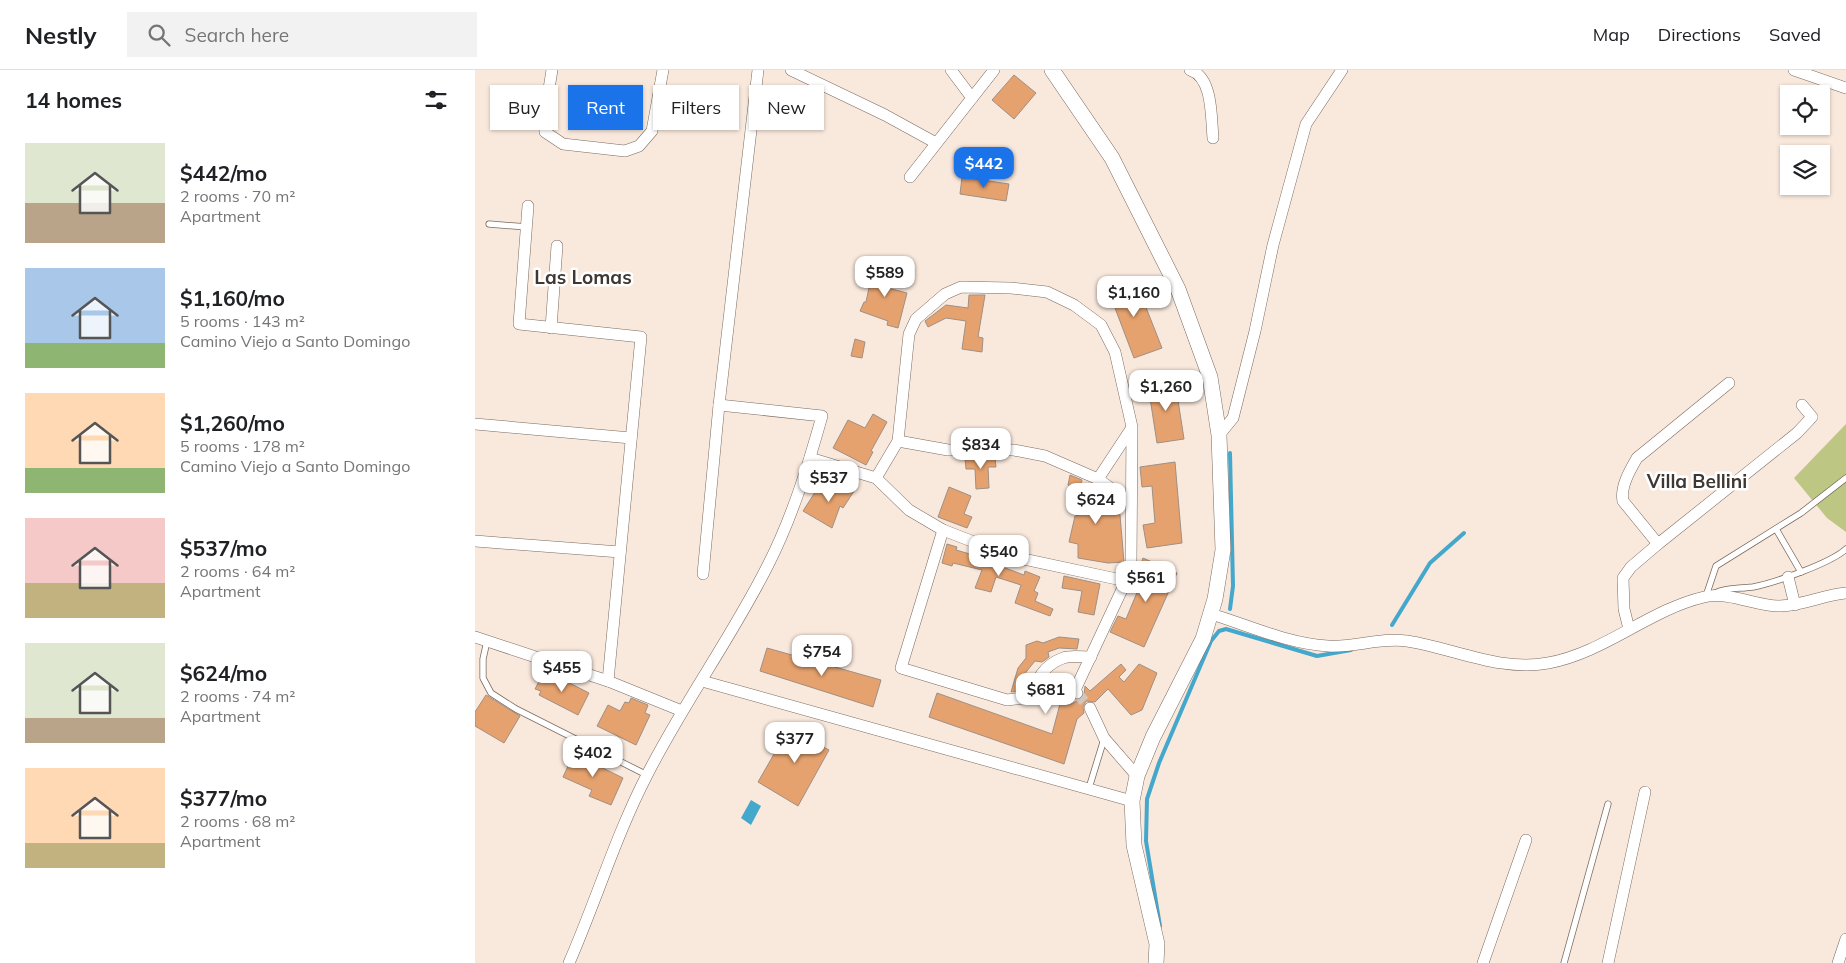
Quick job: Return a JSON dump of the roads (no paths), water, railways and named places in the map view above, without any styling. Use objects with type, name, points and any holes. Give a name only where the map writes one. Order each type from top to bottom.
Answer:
[{"type":"street","points":[[552,70],[544,120],[545,132],[563,144],[625,151],[639,146],[652,131],[663,70]]},
{"type":"street","points":[[703,574],[719,405],[758,70]]},
{"type":"street","points":[[791,70],[885,115],[936,143]]},
{"type":"street","points":[[951,70],[972,98]]},
{"type":"street","points":[[910,177],[994,70]]},
{"type":"street","points":[[1052,70],[1112,158],[1178,289],[1210,377],[1219,435],[1223,550],[1219,582],[1203,639],[1153,737],[1137,776],[1132,801],[1134,845],[1157,944],[1156,963]]},
{"type":"street","points":[[1190,70],[1197,72],[1206,86],[1213,138]]},
{"type":"street","points":[[1219,435],[1233,418],[1255,331],[1273,246],[1306,124],[1342,70]]},
{"type":"street","points":[[1798,71],[1846,88]]},
{"type":"street","points":[[528,206],[519,324],[641,338],[608,681]]},
{"type":"street","points":[[551,328],[557,246]]},
{"type":"street","points":[[876,478],[898,441],[909,334],[916,319],[945,294],[961,287],[1011,288],[1047,292],[1074,304],[1101,325],[1115,352],[1132,427],[1131,563],[1126,581],[1076,692],[1068,697],[1007,700],[901,668],[943,530]]},
{"type":"street","points":[[1658,544],[1623,501],[1621,494],[1630,470],[1637,458],[1729,383]]},
{"type":"street","points":[[569,963],[625,823],[647,775],[682,711],[702,681],[769,563],[810,458],[821,416],[719,405]]},
{"type":"street","points":[[1629,629],[1624,608],[1623,578],[1631,567],[1797,433],[1812,417],[1802,405]]},
{"type":"street","points":[[475,424],[631,438]]},
{"type":"street","points":[[1098,479],[1132,427]]},
{"type":"street","points":[[898,441],[948,450],[1014,450],[1045,456],[1098,479],[1131,503]]},
{"type":"street","points":[[810,458],[876,478],[909,510],[943,530],[1010,556],[1126,581]]},
{"type":"street","points":[[475,541],[620,552]]},
{"type":"street","points":[[1788,577],[1795,605]]},
{"type":"street","points":[[1211,614],[1308,644],[1330,647],[1378,641],[1405,641],[1520,666],[1548,663],[1575,655],[1670,608],[1706,596],[1730,597],[1778,606],[1795,605],[1846,593]]},
{"type":"street","points":[[475,637],[608,681],[682,711]]},
{"type":"street","points":[[1040,697],[1037,692],[1037,679],[1046,668],[1063,658],[1091,657]]},
{"type":"street","points":[[702,681],[1132,801]]},
{"type":"street","points":[[1090,708],[1104,738],[1137,776]]},
{"type":"street","points":[[1607,963],[1645,792]]},
{"type":"street","points":[[1483,963],[1526,840]]},
{"type":"street","points":[[1838,963],[1846,939]]},
{"type":"lane","points":[[489,224],[527,227]]},
{"type":"lane","points":[[1706,596],[1716,566],[1801,514],[1846,478]]},
{"type":"lane","points":[[1776,529],[1801,572]]},
{"type":"lane","points":[[1706,596],[1728,588],[1751,588],[1788,577],[1846,549]]},
{"type":"lane","points":[[487,641],[483,659],[483,678],[491,693],[516,709],[647,775]]},
{"type":"lane","points":[[1089,788],[1104,738]]},
{"type":"lane","points":[[1564,963],[1608,804]]},
{"type":"water","points":[[751,800],[761,806],[751,825],[741,818]]},
{"type":"waterway","points":[[1230,453],[1233,586],[1230,609]]},
{"type":"waterway","points":[[1392,625],[1430,563],[1464,533]]},
{"type":"waterway","points":[[1160,926],[1146,841],[1147,799],[1159,763],[1211,641],[1219,631],[1226,629],[1317,656],[1351,650]]},
{"type":"tunnel","points":[[1077,693],[1090,708]]},
{"type":"district","name":"Las Lomas","points":[[583,277]]},
{"type":"district","name":"Villa Bellini","points":[[1697,481]]}]
